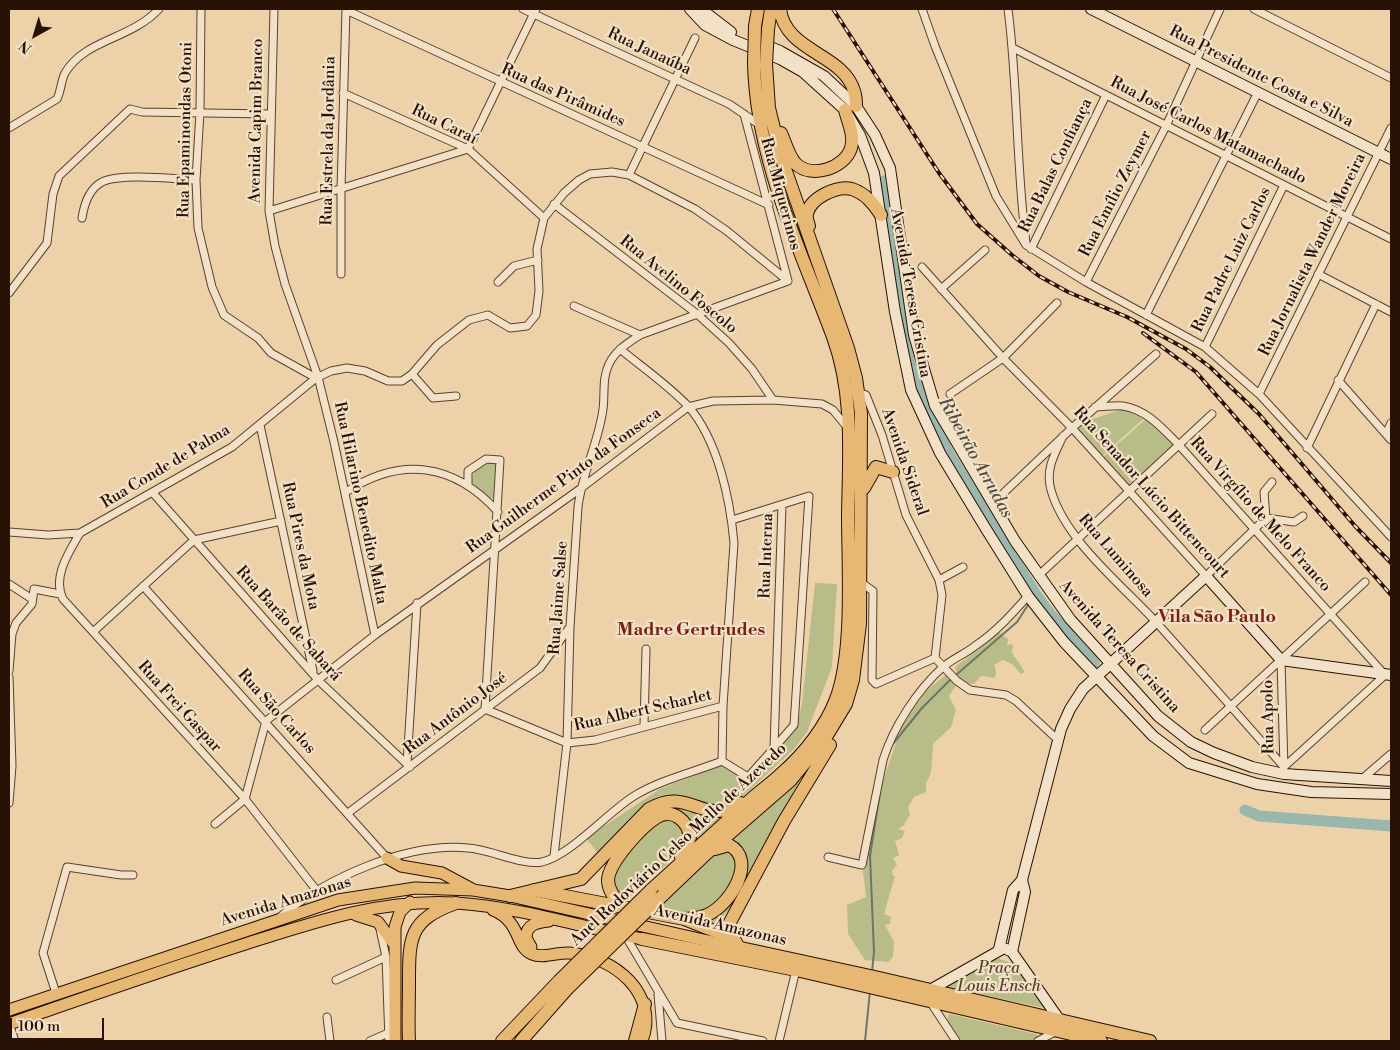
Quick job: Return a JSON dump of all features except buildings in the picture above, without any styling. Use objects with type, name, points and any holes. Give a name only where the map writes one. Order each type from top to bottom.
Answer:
[{"type":"highway","name":"Anel Rodoviário Celso Mello de Azevedo","points":[[502,1041],[517,1025],[663,895],[706,854],[790,781],[826,737],[846,704],[853,680],[860,624],[861,413],[848,348],[781,157],[760,64],[755,26],[758,9]]},
{"type":"highway","name":"Anel Rodoviário Celso Mello de Azevedo","points":[[523,1041],[563,985],[654,886],[788,767],[818,732],[836,700],[844,670],[847,623],[849,429],[845,381],[834,339],[804,267],[767,156],[760,125],[755,95],[771,9]]},
{"type":"highway","points":[[769,108],[795,163],[803,169],[823,171],[835,166],[848,155],[852,146],[851,108],[854,89],[833,64],[792,36],[782,24],[780,9]]},
{"type":"highway","points":[[813,250],[807,213],[820,197],[837,190],[850,189],[868,198],[881,215]]},
{"type":"highway","points":[[861,495],[872,471],[876,467],[893,472]]},
{"type":"highway","points":[[741,948],[728,931],[728,926],[784,820],[831,743],[846,704]]},
{"type":"highway","points":[[510,896],[581,879],[649,809],[658,803],[674,800],[716,812],[735,806],[761,789]]},
{"type":"highway","points":[[622,907],[611,893],[608,881],[610,868],[618,855],[656,817],[665,814],[673,815],[686,824],[690,837],[685,852],[654,886]]},
{"type":"highway","points":[[684,919],[708,915],[715,911],[726,900],[738,877],[742,862],[739,853],[733,847],[723,846],[706,854]]},
{"type":"highway","points":[[534,890],[684,919],[717,932],[741,948]]},
{"type":"highway","points":[[409,1041],[409,945],[422,922],[435,911],[456,903]]},
{"type":"highway","name":"Avenida Amazonas","points":[[642,939],[796,970],[858,979]]},
{"type":"highway","name":"Avenida Amazonas","points":[[741,948],[874,983],[1058,1027]]},
{"type":"highway","points":[[636,1041],[644,1004]]},
{"type":"highway","points":[[493,1041],[517,1025]]},
{"type":"highway","points":[[1058,1027],[1101,1041]]},
{"type":"highway","points":[[1058,1027],[1150,1041]]},
{"type":"main road","name":"Avenida Teresa Cristina","points":[[690,9],[705,25],[719,33],[780,59],[803,72],[851,108],[874,173],[895,312],[940,453],[1028,596],[1064,642],[1153,736],[1189,763],[1257,784],[1305,791],[1391,794]]},
{"type":"main road","name":"Avenida Teresa Cristina","points":[[701,9],[717,24],[734,34],[780,51],[803,62],[836,86],[851,108],[875,135],[890,168],[920,386],[935,406],[992,504],[1038,576],[1070,619],[1110,664],[1158,716],[1191,742],[1214,753],[1252,767],[1391,781]]},
{"type":"main road","name":"Rua Presidente Costa e Silva","points":[[1091,9],[1391,159]]},
{"type":"main road","points":[[999,949],[1013,890],[1022,880],[1058,740],[1070,709],[1083,689],[1206,576]]},
{"type":"main road","name":"Rua Senador Lúcio Bittencourt","points":[[1206,576],[1281,660]]},
{"type":"main road","points":[[1281,660],[1388,675]]},
{"type":"main road","points":[[1257,784],[1269,783],[1284,771],[1305,791]]},
{"type":"main road","points":[[387,858],[401,866],[442,873],[473,890]]},
{"type":"main road","points":[[1012,952],[1025,892],[1022,880]]},
{"type":"main road","name":"Avenida Amazonas","points":[[9,1010],[338,900],[415,888],[473,890],[510,896],[741,948]]},
{"type":"main road","points":[[391,1039],[395,927],[399,915],[407,903],[424,895],[450,889]]},
{"type":"main road","name":"Avenida Amazonas","points":[[9,1024],[276,934],[344,915],[407,903],[456,903],[505,908],[642,939]]},
{"type":"main road","points":[[484,907],[509,920],[526,950],[534,955],[543,956],[569,953],[606,964],[626,976],[636,988],[644,1004],[647,1021],[642,1041]]},
{"type":"main road","points":[[344,915],[362,916],[378,922],[394,944]]},
{"type":"main road","points":[[276,920],[276,934]]},
{"type":"main road","points":[[543,956],[528,944],[526,933],[534,923],[564,920]]},
{"type":"main road","points":[[931,996],[999,949],[1004,948],[1012,952],[1058,1027]]},
{"type":"street","points":[[9,128],[57,99],[65,74],[81,54],[91,47],[135,29],[158,9]]},
{"type":"street","name":"Rua Epaminondas Otoni","points":[[201,9],[200,112],[196,180],[198,228],[202,252],[212,287],[224,315],[258,338],[271,353],[317,377]]},
{"type":"street","name":"Avenida Capim Branco","points":[[274,9],[269,211],[275,246],[285,284],[317,377]]},
{"type":"street","name":"Rua das Pirâmides","points":[[346,9],[501,83],[769,205]]},
{"type":"street","name":"Rua Estrela da Jordânia","points":[[342,274],[340,190],[346,9]]},
{"type":"street","name":"Rua Janaúba","points":[[523,9],[535,11],[728,104],[760,125]]},
{"type":"street","points":[[922,9],[935,46],[996,196],[1029,247],[1086,282],[1205,347],[1259,394],[1391,538]]},
{"type":"street","points":[[1008,9],[1013,48],[1022,210],[1029,247]]},
{"type":"street","name":"Rua Emílio Zeymer","points":[[1086,282],[1166,126],[1220,9]]},
{"type":"street","points":[[1254,9],[1391,78]]},
{"type":"street","points":[[269,211],[468,149],[535,11]]},
{"type":"street","points":[[629,175],[695,38]]},
{"type":"street","name":"Rua José Carlos Matamachado","points":[[1013,48],[1391,239]]},
{"type":"street","points":[[1146,316],[1258,92]]},
{"type":"street","name":"Rua Caraí","points":[[343,94],[468,149],[544,218]]},
{"type":"street","name":"Rua Balas Confiança","points":[[1029,247],[1106,95]]},
{"type":"street","points":[[9,293],[47,243],[54,194],[59,176],[130,109],[270,114]]},
{"type":"street","name":"Rua Miquerinos","points":[[744,114],[788,281]]},
{"type":"street","name":"Rua Jornalista Wander Moreira","points":[[1259,394],[1391,128]]},
{"type":"street","points":[[317,377],[347,368],[365,371],[388,381],[402,381],[412,374],[437,345],[469,320],[488,316],[510,328],[527,326],[536,315],[539,290],[538,249],[544,218],[554,204],[579,180],[590,174],[612,172],[629,175],[695,209],[727,231],[788,281]]},
{"type":"street","points":[[82,218],[87,198],[100,183],[117,178],[196,180]]},
{"type":"street","name":"Rua Padre Luiz Carlos","points":[[1205,347],[1284,185]]},
{"type":"street","name":"Rua Avelino Foscolo","points":[[554,204],[697,314],[729,342],[752,369],[773,400]]},
{"type":"street","points":[[941,289],[985,250]]},
{"type":"street","points":[[498,282],[514,266],[538,260]]},
{"type":"street","name":"Rua Senador Lúcio Bittencourt","points":[[922,267],[1003,358],[1072,428],[1206,576]]},
{"type":"street","points":[[1318,274],[1391,312]]},
{"type":"street","points":[[722,761],[723,706],[734,543],[732,520],[721,474],[705,432],[688,407],[620,349],[640,335],[788,281]]},
{"type":"street","points":[[950,394],[1003,358],[1058,304]]},
{"type":"street","points":[[1307,448],[1376,304]]},
{"type":"street","points":[[574,306],[640,335]]},
{"type":"street","name":"Rua Jaime Salse","points":[[554,856],[567,742],[570,627],[580,488],[603,410],[604,382],[608,365],[620,349]]},
{"type":"street","points":[[992,504],[1063,436],[1156,354]]},
{"type":"street","points":[[412,374],[433,398],[456,396]]},
{"type":"street","name":"Rua Conde de Palma","points":[[9,532],[48,535],[80,533],[232,447],[317,377]]},
{"type":"street","name":"Rua Hilarino Benedito Malta","points":[[317,377],[346,492],[375,635]]},
{"type":"street","points":[[1338,380],[1391,440]]},
{"type":"street","name":"Avenida Sideral","points":[[858,392],[866,395],[906,515],[939,580],[942,595],[935,658]]},
{"type":"street","name":"Rua Guilherme Pinto da Fonseca","points":[[266,721],[417,603],[580,488],[688,407],[713,401],[773,400],[822,404],[832,410],[849,429]]},
{"type":"street","name":"Rua Virgílio de Melo Franco","points":[[1095,407],[1122,406],[1141,412],[1153,419],[1178,444],[1331,616],[1388,675]]},
{"type":"street","points":[[1038,576],[1128,489],[1212,414]]},
{"type":"street","points":[[1386,434],[1391,423]]},
{"type":"street","name":"Rua Pires da Mota","points":[[260,425],[313,673]]},
{"type":"street","name":"Rua Luminosa","points":[[1063,436],[1050,463],[1048,477],[1051,491],[1078,539],[1231,706],[1284,771]]},
{"type":"street","points":[[468,484],[467,472],[486,459],[500,460],[485,709]]},
{"type":"street","points":[[346,492],[378,475],[406,469],[434,471],[468,484],[484,496],[498,512]]},
{"type":"street","points":[[1206,576],[1266,518],[1264,492],[1272,482]]},
{"type":"street","name":"Rua Barão de Sabará","points":[[153,493],[319,681],[408,765]]},
{"type":"street","points":[[722,761],[748,777],[794,726],[809,496],[732,520]]},
{"type":"street","name":"Rua Interna","points":[[774,748],[782,505]]},
{"type":"street","points":[[1266,518],[1294,522],[1303,516]]},
{"type":"street","points":[[93,632],[194,540],[282,521]]},
{"type":"street","points":[[9,671],[12,634],[16,623],[32,602],[34,589],[60,594],[60,578],[65,560],[80,533]]},
{"type":"street","points":[[939,580],[963,567]]},
{"type":"street","points":[[860,582],[872,591],[872,680],[876,684],[935,658],[957,681],[970,690],[1006,695],[1016,701],[1058,740]]},
{"type":"street","points":[[1205,730],[1331,616],[1365,582]]},
{"type":"street","points":[[9,584],[32,602]]},
{"type":"street","name":"Rua São Carlos","points":[[143,586],[387,858]]},
{"type":"street","name":"Rua Frei Gaspar","points":[[60,594],[245,799],[317,891]]},
{"type":"street","points":[[828,857],[862,865],[888,744],[902,718],[943,667],[976,646],[998,628],[1028,596]]},
{"type":"street","points":[[408,765],[417,603]]},
{"type":"street","name":"Rua Antônio José","points":[[348,813],[408,765],[540,668],[570,627]]},
{"type":"street","points":[[644,726],[646,649]]},
{"type":"street","name":"Rua Apolo","points":[[1281,660],[1284,771]]},
{"type":"street","points":[[1284,771],[1388,675]]},
{"type":"street","points":[[9,678],[12,766],[9,803]]},
{"type":"street","name":"Rua Albert Scharlet","points":[[485,709],[567,742],[583,742],[723,706]]},
{"type":"street","points":[[215,824],[245,799],[266,721]]},
{"type":"street","points":[[1362,779],[1391,754]]},
{"type":"street","points":[[276,920],[299,901],[387,858],[435,848],[468,848],[532,862],[544,861],[554,856],[634,796],[722,761]]},
{"type":"street","points":[[56,993],[43,952],[67,867],[121,876],[133,875]]},
{"type":"street","points":[[370,1041],[391,1039],[386,957],[378,922]]},
{"type":"street","points":[[625,935],[677,1023],[763,1041]]},
{"type":"street","points":[[634,953],[637,942],[642,939]]},
{"type":"street","points":[[336,980],[386,957]]},
{"type":"street","points":[[779,1041],[796,970]]},
{"type":"street","points":[[657,992],[662,1041]]},
{"type":"street","points":[[931,996],[956,1041]]},
{"type":"street","points":[[327,1017],[330,1041]]},
{"type":"street","points":[[9,1024],[15,1041]]},
{"type":"street","points":[[1038,1041],[1058,1027]]},
{"type":"green space","points":[[1123,409],[1143,419],[1102,456],[1075,429],[1080,423]]},
{"type":"green space","points":[[1146,419],[1150,420],[1175,444],[1129,485],[1103,457]]},
{"type":"green space","points":[[488,460],[500,463],[494,498],[485,498],[471,485],[475,467]]},
{"type":"green space","points":[[815,583],[837,584],[832,667],[807,732],[794,749],[740,799],[715,807],[685,797],[664,796],[646,805],[598,853],[586,838],[660,789],[721,765],[745,780],[752,778],[785,742],[797,725],[802,704]]},
{"type":"green space","points":[[999,632],[1008,639],[1007,645],[1013,644],[1012,653],[1025,672],[1021,674],[1012,664],[1003,660],[994,665],[995,678],[981,676],[974,684],[965,683],[959,679],[955,667]]},
{"type":"green space","points":[[947,674],[956,685],[949,696],[956,710],[951,727],[933,744],[931,773],[926,783],[926,792],[914,797],[908,807],[910,814],[904,825],[898,829],[905,831],[902,838],[895,841],[899,855],[893,858],[897,865],[892,871],[893,876],[895,876],[884,914],[891,917],[890,924],[885,925],[894,942],[893,957],[888,962],[865,960],[848,934],[847,905],[866,897],[863,871],[882,784],[902,725],[927,690]]},
{"type":"green space","points":[[800,780],[803,781],[756,861],[735,903],[715,925],[703,921],[714,917],[745,853],[739,844],[732,841],[732,839]]},
{"type":"green space","points":[[664,805],[723,815],[725,817],[693,844]]},
{"type":"green space","points":[[664,821],[677,825],[684,837],[674,858],[627,900],[619,894],[613,876],[642,836]]},
{"type":"green space","points":[[728,851],[735,863],[734,875],[728,887],[711,907],[689,913],[658,908],[713,855]]},
{"type":"green space","name":"Praça Louis Ensch","points":[[996,958],[1012,963],[1046,1007],[947,987],[947,985]]},
{"type":"green space","name":"Praça Louis Ensch","points":[[949,1014],[1036,1034],[1038,1037],[1033,1041],[961,1041],[947,1020]]},
{"type":"waterway","name":"Ribeirão Arrudas","points":[[884,181],[906,338],[922,399],[948,452],[1035,593],[1048,611],[1094,663]]},
{"type":"waterway","points":[[956,675],[1017,622],[1028,605]]},
{"type":"waterway","points":[[892,745],[922,708],[951,679]]},
{"type":"waterway","points":[[872,972],[874,952],[870,856],[880,792]]},
{"type":"waterway","name":"Ribeirão Arrudas","points":[[1245,810],[1259,816],[1391,826]]},
{"type":"waterway","points":[[865,1041],[870,991]]},
{"type":"railway","points":[[833,9],[939,173],[977,224],[1039,276],[1068,292],[1127,317],[1186,349],[1210,367],[1259,414],[1355,526],[1391,563]]},
{"type":"railway","points":[[1143,333],[1196,372],[1391,595]]},
{"type":"district","name":"Vila São Paulo","points":[[1217,618]]},
{"type":"district","name":"Madre Gertrudes","points":[[691,631]]}]
